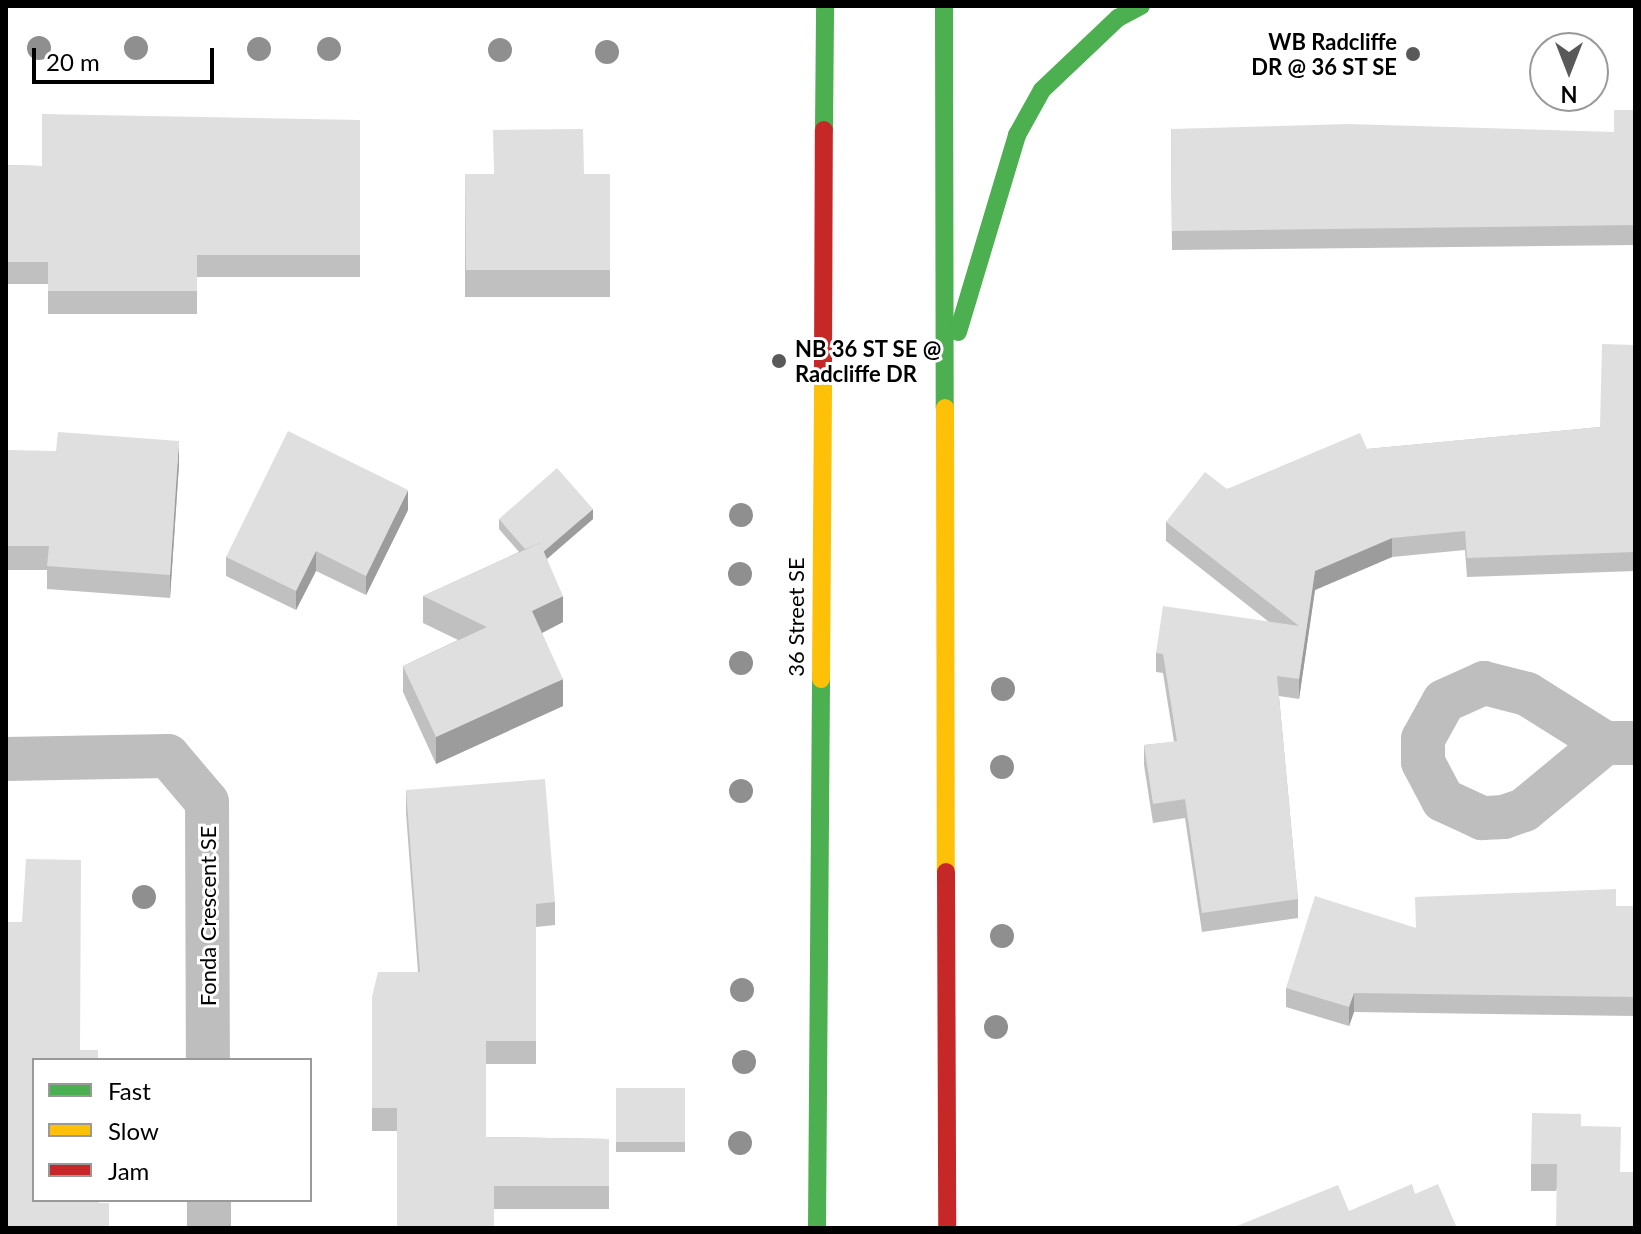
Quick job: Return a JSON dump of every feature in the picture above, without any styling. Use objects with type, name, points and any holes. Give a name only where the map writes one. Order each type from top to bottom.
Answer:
[{"type":"main road","name":"36 Street SE","points":[[817,1228],[825,6]]},
{"type":"main road","points":[[944,6],[947,1228]]},
{"type":"main road","points":[[944,377],[1017,135],[1042,90],[1118,18],[1141,6]]},
{"type":"street","name":"Fonda Crescent SE","points":[[6,759],[168,756],[207,802],[208,1058]]},
{"type":"street","points":[[209,1202],[209,1228]]},
{"type":"building","points":[[1614,110],[1635,110],[1635,225],[1172,231],[1171,129],[1348,124],[1614,132]]},
{"type":"building","points":[[42,114],[360,120],[360,255],[197,255],[197,291],[48,291],[48,262],[6,262],[6,165],[42,166]]},
{"type":"building","points":[[583,129],[584,174],[610,174],[610,270],[466,270],[465,174],[494,174],[493,130]]},
{"type":"building","points":[[1602,344],[1635,345],[1635,552],[1467,558],[1465,531],[1392,538],[1315,571],[1299,679],[1277,676],[1298,899],[1202,913],[1185,799],[1153,804],[1144,745],[1177,741],[1163,654],[1156,653],[1163,606],[1299,626],[1166,522],[1205,472],[1227,489],[1360,433],[1367,449],[1600,427]]},
{"type":"building","points":[[288,431],[408,490],[366,576],[316,551],[296,591],[226,557]]},
{"type":"building","points":[[58,432],[179,441],[170,575],[47,566],[49,546],[6,546],[6,450],[56,451]]},
{"type":"building","points":[[557,468],[593,509],[543,552],[540,543],[525,549],[499,519]]},
{"type":"building","points":[[540,543],[563,596],[532,611],[563,679],[436,737],[403,666],[487,627],[423,596]]},
{"type":"building","points":[[545,779],[555,902],[536,904],[536,1041],[486,1041],[486,1137],[609,1139],[609,1186],[494,1186],[494,1228],[397,1228],[397,1108],[372,1108],[372,997],[378,972],[420,972],[406,790]]},
{"type":"building","points":[[26,859],[81,860],[80,1050],[98,1050],[98,1058],[32,1058],[32,1202],[109,1203],[109,1228],[6,1228],[6,922],[22,922]]},
{"type":"building","points":[[1616,889],[1616,906],[1635,906],[1635,997],[1354,993],[1349,1007],[1286,988],[1315,896],[1416,928],[1415,897]]},
{"type":"building","points":[[616,1088],[685,1088],[685,1142],[616,1142]]},
{"type":"building","points":[[1532,1113],[1581,1114],[1581,1126],[1621,1127],[1620,1172],[1635,1172],[1635,1228],[1556,1228],[1557,1164],[1531,1164]]},
{"type":"building","points":[[1412,1184],[1415,1194],[1438,1184],[1457,1228],[1232,1228],[1338,1185],[1349,1211]]},
{"type":"traffic: fast","points":[[824,130],[825,6]]},
{"type":"traffic: fast","points":[[944,6],[945,408]]},
{"type":"traffic: fast","points":[[958,332],[1017,135],[1042,90],[1118,18],[1141,6]]},
{"type":"traffic: fast","points":[[817,1228],[821,679]]},
{"type":"traffic: slow","points":[[821,679],[823,372]]},
{"type":"traffic: slow","points":[[945,408],[946,872]]},
{"type":"traffic: jam","points":[[823,372],[824,130]]},
{"type":"traffic: jam","points":[[946,872],[947,1228]]},
{"type":"place","name":"WB Radcliffe DR @ 36 ST SE","points":[[1413,54]]},
{"type":"place","name":"NB 36 ST SE @ Radcliffe DR","points":[[779,361]]}]
